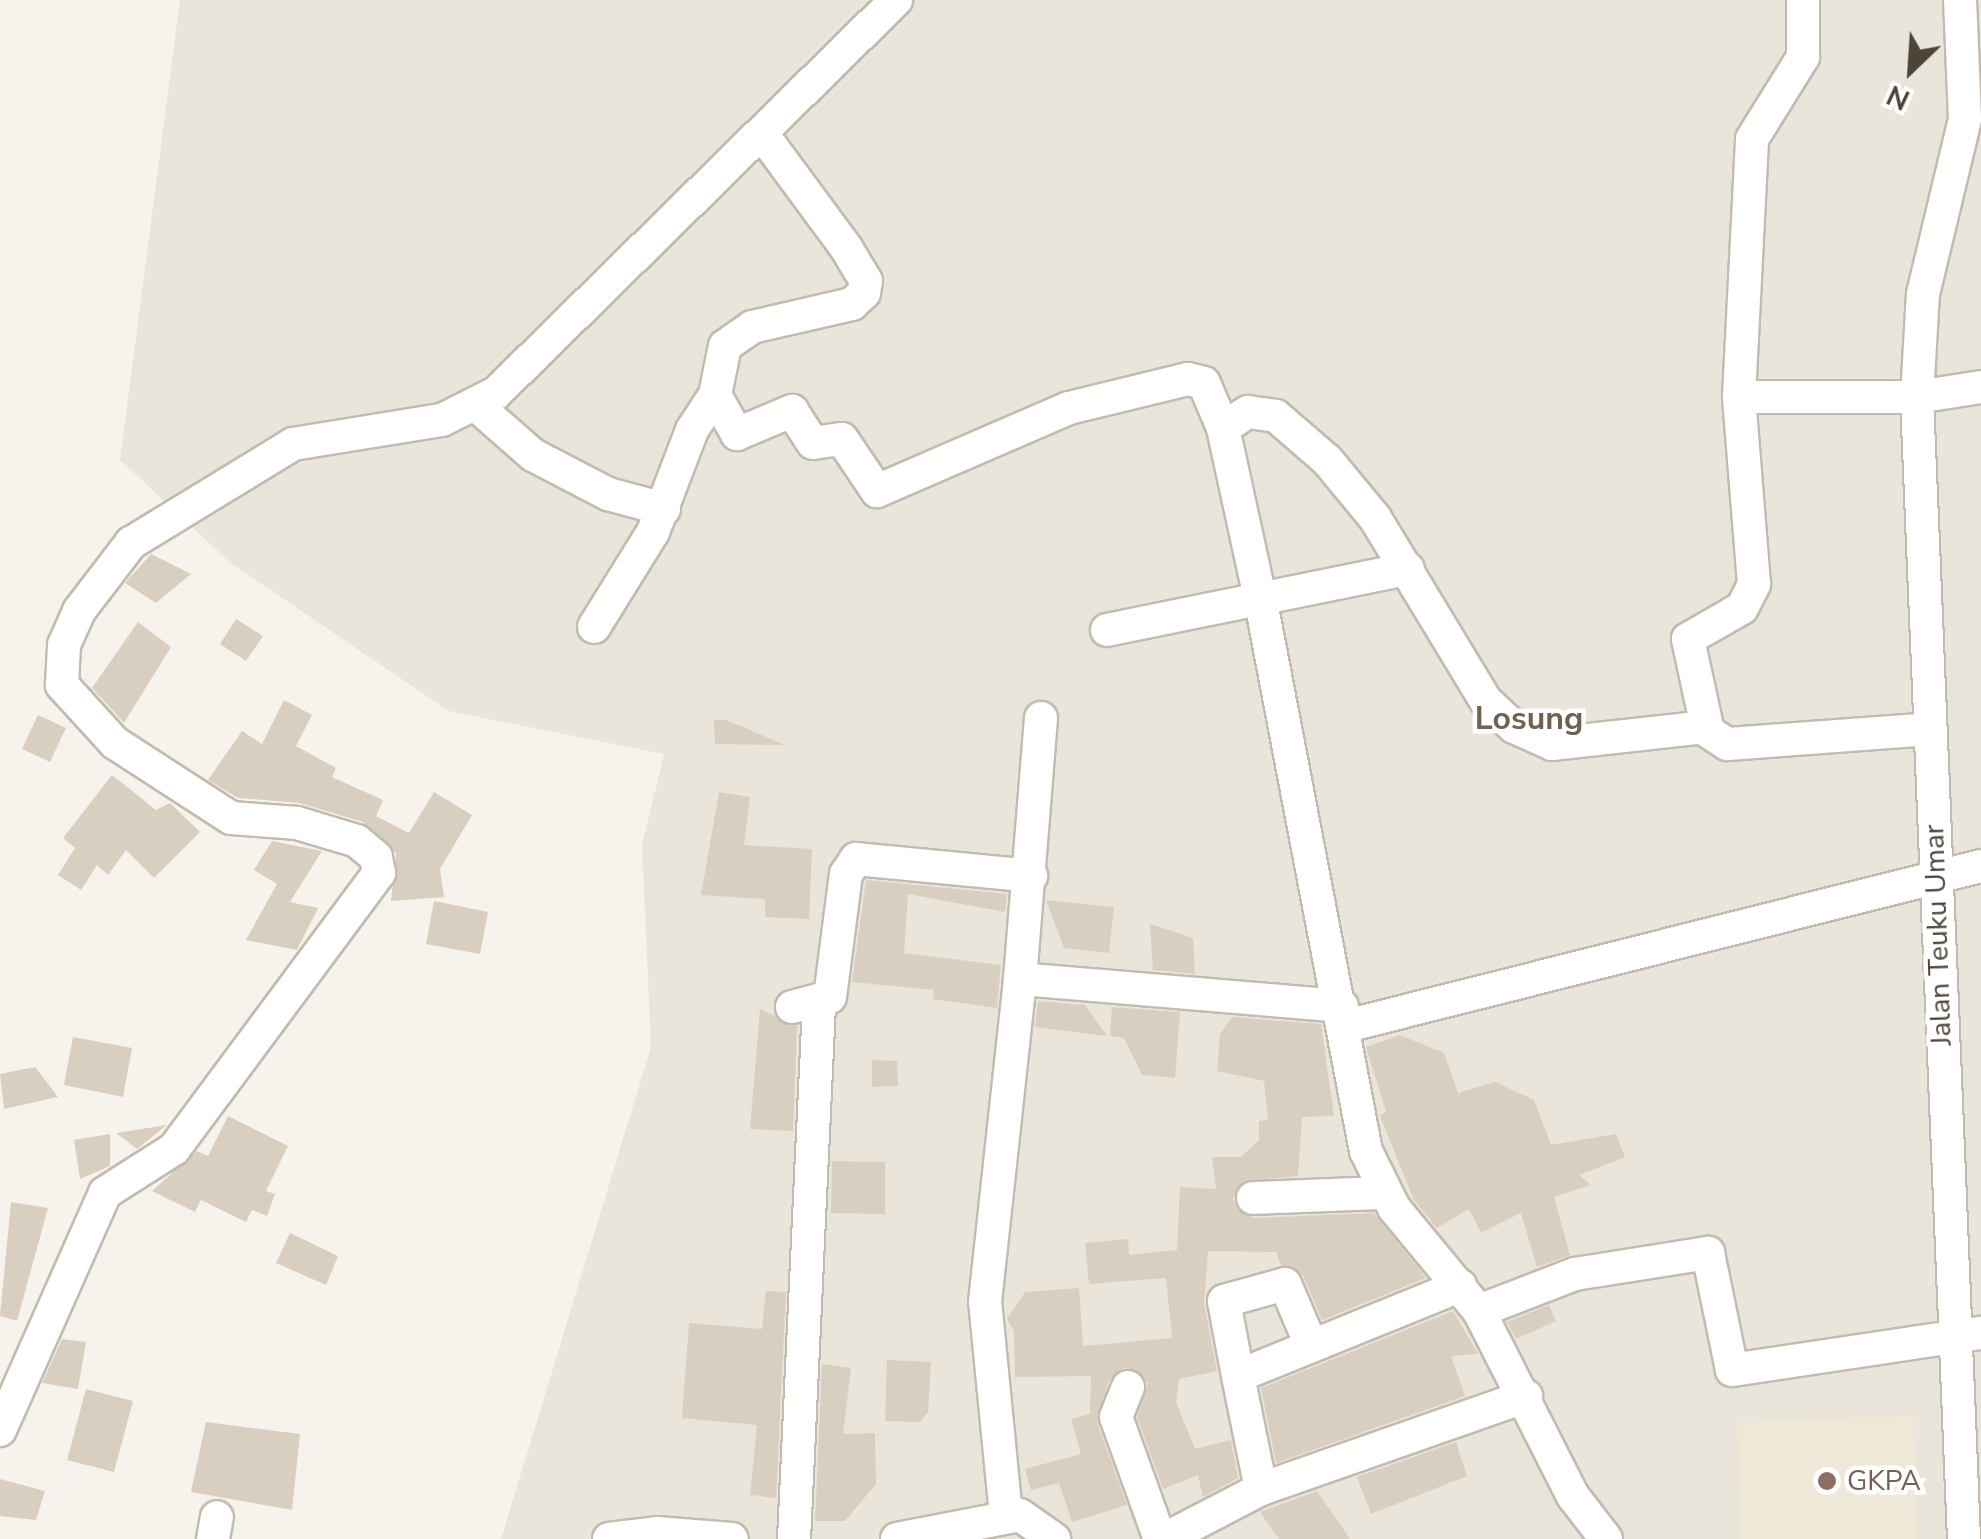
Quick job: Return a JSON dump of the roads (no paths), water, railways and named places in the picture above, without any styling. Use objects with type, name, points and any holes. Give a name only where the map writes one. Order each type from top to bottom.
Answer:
[{"type":"street","points":[[0,1430],[104,1193],[174,1149],[379,874],[376,858],[357,841],[297,822],[230,818],[115,744],[66,696],[60,674],[69,630],[131,543],[293,444],[414,426],[477,406],[763,136],[896,0]]},
{"type":"street","points":[[1704,729],[1710,720],[1688,639],[1742,608],[1754,584],[1740,397],[1752,139],[1803,58],[1803,0]]},
{"type":"street","name":"Jalan Teuku Umar","points":[[1960,0],[1965,119],[1923,294],[1917,396],[1936,872],[1968,1335],[1964,1539]]},
{"type":"street","points":[[594,627],[664,509],[692,430],[715,395],[716,368],[736,335],[852,304],[866,281],[763,136]]},
{"type":"street","points":[[715,395],[748,429],[792,410],[813,443],[850,445],[877,491],[1069,408],[1188,379],[1204,383],[1223,428],[1260,597],[1344,1016],[1358,1123],[1385,1193],[1470,1298],[1526,1396],[1573,1496],[1606,1539]]},
{"type":"street","points":[[1740,397],[1917,396],[1981,387]]},
{"type":"street","points":[[477,406],[534,455],[608,494],[664,509]]},
{"type":"street","points":[[1223,428],[1248,412],[1288,424],[1350,484],[1408,569],[1486,700],[1514,727],[1552,744],[1704,729],[1727,744],[1930,729]]},
{"type":"street","points":[[1107,630],[1408,569]]},
{"type":"street","points":[[1006,1515],[985,1302],[1032,876],[1041,718]]},
{"type":"street","points":[[794,1539],[806,1005],[832,991],[846,874],[856,860],[1032,876]]},
{"type":"street","points":[[1020,980],[1344,1016],[1936,872],[1981,866]]},
{"type":"street","points":[[1253,1198],[1385,1193]]},
{"type":"street","points":[[1238,1376],[1310,1345],[1470,1298],[1575,1274],[1708,1253],[1732,1370],[1968,1335]]},
{"type":"street","points":[[1261,1490],[1224,1301],[1285,1284],[1310,1345]]},
{"type":"street","points":[[1128,1387],[1116,1416],[1162,1539],[1261,1490],[1526,1396]]},
{"type":"street","points":[[896,1539],[1006,1515],[1033,1518],[1054,1539]]},
{"type":"street","points":[[609,1539],[732,1539]]},
{"type":"place","name":"GKPA","points":[[1827,1481]]},
{"type":"district","name":"Losung","points":[[1529,719]]}]
